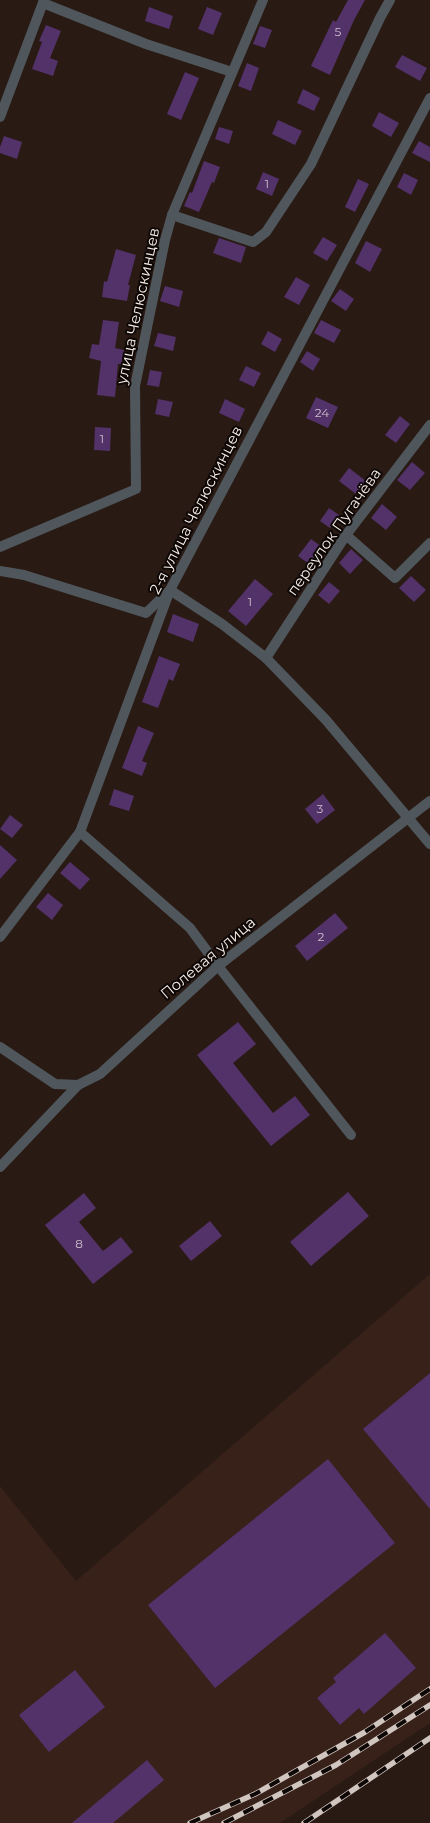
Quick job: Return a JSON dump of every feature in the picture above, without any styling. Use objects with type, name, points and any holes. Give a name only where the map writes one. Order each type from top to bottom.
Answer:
[{"type":"street","name":"улица Челюскинцев","points":[[0,547],[136,489],[135,386],[165,240],[172,215],[263,0]]},
{"type":"street","points":[[172,215],[253,242],[266,232],[311,164],[390,0]]},
{"type":"street","points":[[0,117],[43,2],[146,44],[232,72]]},
{"type":"street","name":"2-я улица Челюскинцев","points":[[0,937],[80,832],[170,590],[430,98]]},
{"type":"street","name":"переулок Пугачёва","points":[[266,658],[346,535],[430,425]]},
{"type":"street","points":[[346,535],[395,578],[430,543]]},
{"type":"street","points":[[0,571],[24,575],[146,613],[170,590],[222,624],[266,658],[326,720],[430,844]]},
{"type":"street","name":"Полевая улица","points":[[78,1085],[100,1074],[218,966],[430,801]]},
{"type":"street","points":[[80,832],[190,928],[351,1135]]},
{"type":"street","points":[[0,1047],[55,1084],[78,1085]]},
{"type":"street","points":[[0,1167],[78,1085]]},
{"type":"shaded area","points":[[430,1274],[430,1723],[280,1823],[0,1823],[0,1486],[76,1581]]},
{"type":"building","points":[[348,0],[365,0],[354,20],[330,75],[311,66],[333,20],[336,22]]},
{"type":"building","points":[[149,7],[173,16],[169,29],[145,21]]},
{"type":"building","points":[[207,7],[222,13],[213,35],[198,29]]},
{"type":"building","points":[[46,25],[61,31],[50,58],[58,61],[53,76],[32,69],[42,42],[39,41]]},
{"type":"building","points":[[260,26],[272,30],[265,48],[253,44]]},
{"type":"building","points":[[402,55],[427,68],[420,81],[395,67]]},
{"type":"building","points":[[247,63],[259,68],[251,91],[238,86]]},
{"type":"building","points":[[185,72],[199,78],[181,120],[167,114]]},
{"type":"building","points":[[303,89],[320,98],[314,111],[297,103]]},
{"type":"building","points":[[379,112],[399,123],[391,137],[372,126]]},
{"type":"building","points":[[278,120],[302,131],[295,145],[272,134]]},
{"type":"building","points":[[219,127],[233,131],[229,144],[215,139]]},
{"type":"building","points":[[4,136],[22,142],[17,159],[0,153]]},
{"type":"building","points":[[419,141],[430,147],[430,162],[412,153]]},
{"type":"building","points":[[204,161],[220,167],[199,212],[184,206],[190,192],[192,193]]},
{"type":"building","points":[[263,172],[279,179],[272,196],[256,189]]},
{"type":"building","points":[[404,173],[418,180],[411,195],[397,187]]},
{"type":"building","points":[[358,179],[369,184],[355,212],[345,207]]},
{"type":"building","points":[[323,237],[337,245],[327,261],[313,253]]},
{"type":"building","points":[[219,238],[246,247],[241,263],[213,253]]},
{"type":"building","points":[[366,241],[382,249],[370,272],[355,263]]},
{"type":"building","points":[[116,249],[136,255],[128,285],[130,285],[127,301],[102,297],[104,281],[107,282]]},
{"type":"building","points":[[296,277],[310,285],[299,305],[284,297]]},
{"type":"building","points":[[165,286],[183,291],[179,307],[160,301]]},
{"type":"building","points":[[340,289],[354,299],[346,311],[331,301]]},
{"type":"building","points":[[103,320],[119,322],[115,348],[124,350],[121,364],[118,364],[115,397],[97,395],[101,361],[89,358],[92,344],[99,345]]},
{"type":"building","points":[[321,320],[341,330],[334,343],[314,333]]},
{"type":"building","points":[[268,331],[282,339],[275,352],[261,344]]},
{"type":"building","points":[[158,333],[176,337],[173,351],[154,346]]},
{"type":"building","points":[[307,351],[320,359],[313,371],[300,362]]},
{"type":"building","points":[[246,366],[261,373],[254,387],[239,380]]},
{"type":"building","points":[[150,370],[162,372],[159,387],[147,385]]},
{"type":"building","points":[[316,397],[338,407],[328,428],[306,418]]},
{"type":"building","points":[[158,399],[173,402],[169,417],[155,414]]},
{"type":"building","points":[[225,399],[245,409],[239,422],[219,413]]},
{"type":"building","points":[[400,416],[410,424],[396,443],[385,435]]},
{"type":"building","points":[[95,427],[111,428],[110,451],[94,450]]},
{"type":"building","points":[[412,462],[425,473],[410,490],[397,480]]},
{"type":"building","points":[[349,468],[366,481],[356,494],[339,481]]},
{"type":"building","points":[[382,504],[397,517],[386,530],[371,518]]},
{"type":"building","points":[[329,508],[339,515],[330,528],[320,521]]},
{"type":"building","points":[[311,539],[322,547],[309,564],[298,556]]},
{"type":"building","points":[[351,549],[363,560],[350,574],[339,563]]},
{"type":"building","points":[[411,576],[426,590],[414,602],[399,588]]},
{"type":"building","points":[[255,579],[273,594],[246,626],[228,611]]},
{"type":"building","points":[[329,582],[340,591],[329,604],[318,595]]},
{"type":"building","points":[[173,614],[199,624],[193,642],[167,632]]},
{"type":"building","points":[[159,656],[180,664],[173,681],[169,679],[158,708],[142,702]]},
{"type":"building","points":[[138,726],[154,733],[142,761],[147,763],[142,776],[122,768]]},
{"type":"building","points":[[114,789],[134,796],[129,811],[109,805]]},
{"type":"building","points":[[323,794],[335,810],[317,824],[305,809]]},
{"type":"building","points":[[10,815],[23,825],[12,838],[0,829]]},
{"type":"building","points":[[0,845],[17,860],[0,879]]},
{"type":"building","points":[[70,862],[90,879],[80,890],[60,873]]},
{"type":"building","points":[[48,893],[63,905],[52,920],[36,907]]},
{"type":"building","points":[[335,913],[348,928],[307,961],[295,946]]},
{"type":"building","points":[[238,1022],[256,1044],[233,1063],[273,1113],[295,1096],[310,1115],[271,1146],[197,1055]]},
{"type":"building","points":[[348,1192],[369,1216],[311,1266],[290,1242]]},
{"type":"building","points":[[84,1193],[96,1208],[79,1222],[103,1251],[121,1237],[133,1252],[93,1284],[45,1225]]},
{"type":"building","points":[[210,1221],[222,1236],[191,1261],[179,1246]]},
{"type":"building","points":[[430,1373],[430,1509],[363,1429]]},
{"type":"building","points":[[328,1459],[395,1543],[215,1688],[148,1605]]},
{"type":"building","points":[[385,1633],[416,1668],[364,1714],[359,1708],[340,1725],[317,1698],[336,1682],[333,1678]]},
{"type":"building","points":[[75,1670],[105,1707],[49,1752],[19,1715]]},
{"type":"building","points":[[147,1760],[164,1780],[113,1823],[72,1823]]},
{"type":"railway","points":[[190,1823],[255,1794],[365,1732],[430,1689]]},
{"type":"railway","points":[[224,1823],[336,1765],[430,1705]]},
{"type":"railway","points":[[304,1823],[430,1738]]}]
